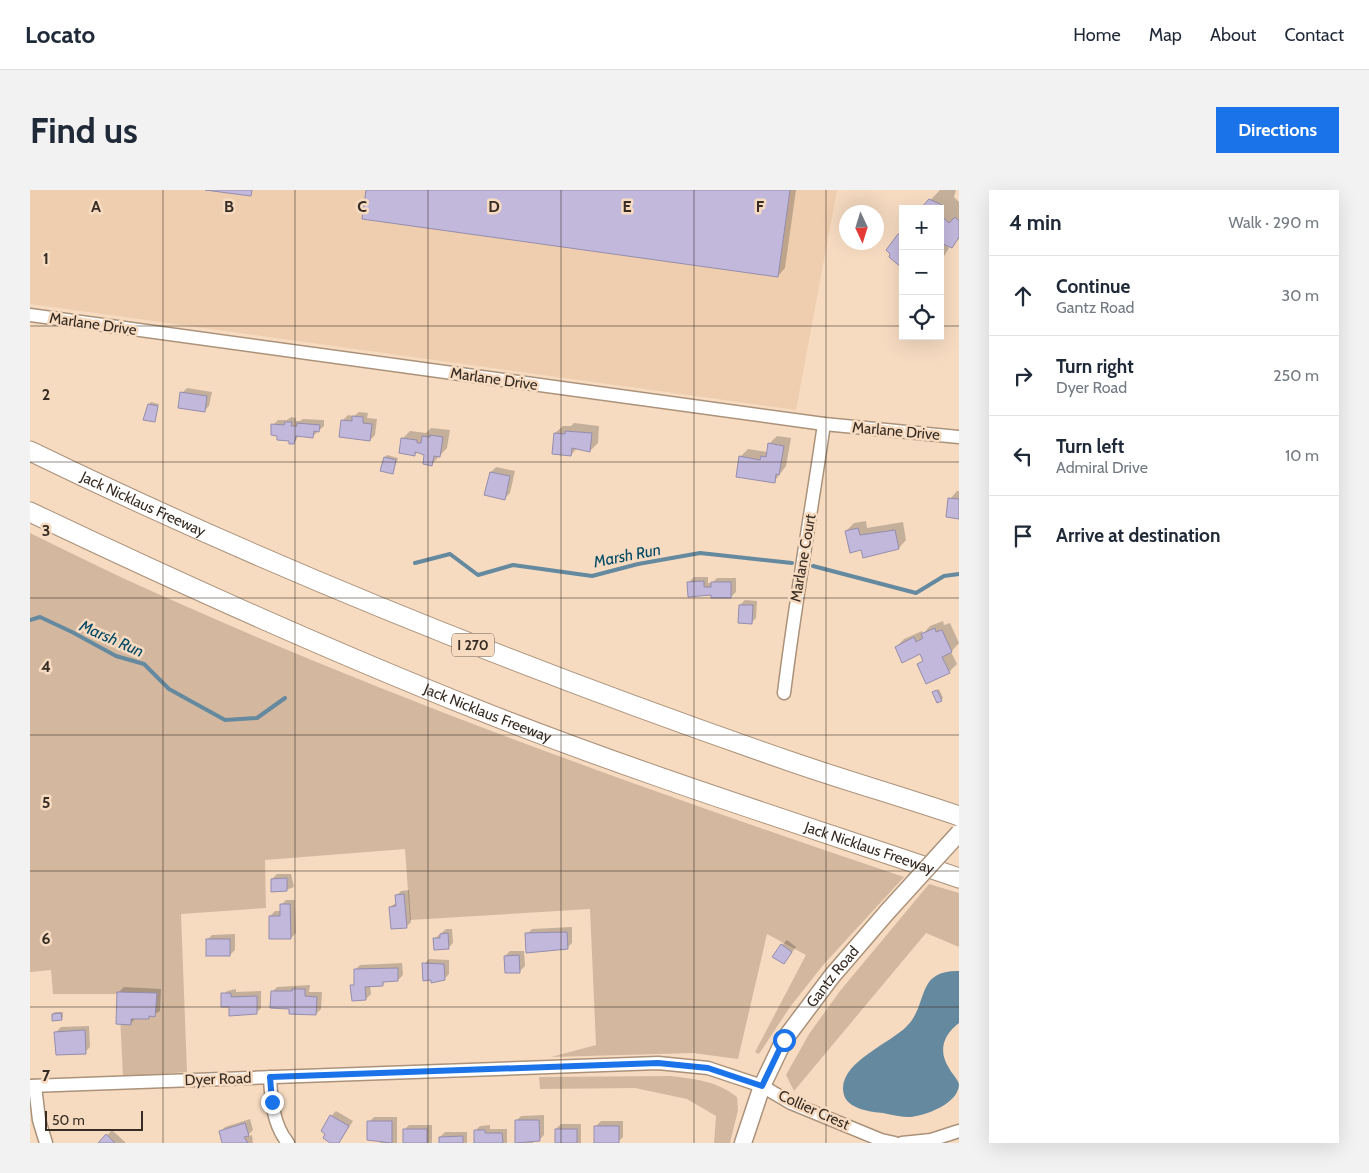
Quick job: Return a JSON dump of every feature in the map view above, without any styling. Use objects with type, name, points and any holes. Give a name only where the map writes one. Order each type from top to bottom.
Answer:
[{"type":"highway","name":"Jack Nicklaus Freeway","points":[[30,451],[331,587],[498,655],[795,763],[959,816]]},
{"type":"highway","name":"Jack Nicklaus Freeway","points":[[30,512],[176,582],[476,709],[672,781],[959,878]]},
{"type":"main road","name":"Gantz Road","points":[[743,1143],[762,1086],[784,1040],[832,976],[959,833]]},
{"type":"street","name":"Marlane Drive","points":[[30,315],[824,424],[959,437]]},
{"type":"street","name":"Marlane Court","points":[[784,693],[798,578],[808,534],[824,424]]},
{"type":"street","name":"Dyer Road","points":[[33,1086],[658,1063],[708,1068],[762,1086]]},
{"type":"street","points":[[270,1077],[271,1096],[276,1118],[288,1143]]},
{"type":"street","points":[[33,1086],[38,1120],[46,1143]]},
{"type":"street","name":"Collier Crest","points":[[762,1086],[791,1103],[881,1140],[895,1143]]},
{"type":"street","points":[[902,1143],[931,1140],[959,1131]]},
{"type":"shaded area","points":[[30,190],[837,190],[796,410],[30,304]]},
{"type":"shaded area","points":[[30,533],[142,587],[249,634],[434,709],[621,779],[904,877],[824,964],[790,1007],[759,1054],[755,1052],[806,955],[767,934],[738,1059],[693,1053],[551,1057],[596,1045],[590,909],[410,920],[405,849],[265,860],[266,908],[181,914],[187,1072],[123,1077],[119,994],[53,994],[51,970],[30,972]]},
{"type":"shaded area","points":[[929,884],[959,893],[959,947],[926,933],[794,1091],[786,1075],[809,1034],[840,991]]},
{"type":"shaded area","points":[[670,1076],[714,1084],[737,1097],[738,1110],[730,1143],[714,1143],[716,1116],[687,1099],[635,1088],[540,1089],[539,1077]]},
{"type":"water","points":[[959,971],[959,1023],[949,1033],[943,1049],[946,1062],[959,1084],[953,1097],[940,1108],[910,1117],[866,1111],[850,1104],[844,1095],[843,1084],[855,1064],[907,1026],[914,1017],[929,982],[935,976],[945,972]]},
{"type":"building","points":[[205,190],[252,190],[251,196]]},
{"type":"building","points":[[366,190],[790,190],[778,277],[362,219]]},
{"type":"building","points":[[929,199],[942,205],[924,205]]},
{"type":"building","points":[[955,217],[959,221],[959,237],[952,248],[944,244],[944,219],[949,223]]},
{"type":"building","points":[[899,234],[899,266],[889,257],[890,254],[886,250]]},
{"type":"building","points":[[180,392],[207,396],[205,412],[178,408]]},
{"type":"building","points":[[148,404],[158,406],[155,422],[143,420]]},
{"type":"building","points":[[352,416],[363,417],[363,423],[372,424],[370,441],[339,437],[341,420],[352,421]]},
{"type":"building","points":[[285,422],[292,422],[291,426],[297,426],[297,423],[320,425],[319,432],[314,431],[313,438],[296,436],[294,444],[289,444],[289,441],[277,440],[277,436],[271,435],[271,424],[284,425]]},
{"type":"building","points":[[565,431],[592,433],[590,452],[572,448],[571,456],[552,454],[554,433],[565,434]]},
{"type":"building","points":[[430,435],[443,437],[440,457],[434,456],[432,466],[423,464],[424,455],[419,453],[415,452],[415,456],[399,453],[401,438],[417,440],[417,443],[421,443],[422,436],[430,437]]},
{"type":"building","points":[[768,443],[784,446],[779,475],[776,474],[775,483],[736,477],[739,456],[760,460],[761,456],[766,457]]},
{"type":"building","points":[[384,457],[396,460],[393,474],[380,471]]},
{"type":"building","points":[[490,472],[510,476],[505,500],[484,495]]},
{"type":"building","points":[[948,498],[959,499],[959,519],[946,517]]},
{"type":"building","points":[[858,528],[860,535],[895,530],[899,549],[863,558],[861,550],[850,553],[845,531]]},
{"type":"building","points":[[704,581],[704,587],[711,587],[711,582],[731,582],[731,598],[711,598],[711,595],[688,597],[687,582]]},
{"type":"building","points":[[739,605],[753,605],[752,624],[738,623]]},
{"type":"building","points":[[935,628],[936,632],[942,630],[952,652],[942,657],[950,673],[926,684],[917,664],[923,661],[920,654],[902,663],[895,647],[914,637],[916,642],[923,638],[921,634]]},
{"type":"building","points":[[937,690],[942,701],[937,703],[932,692]]},
{"type":"building","points":[[287,878],[287,891],[271,892],[271,879]]},
{"type":"building","points":[[404,894],[407,928],[391,929],[389,907],[396,906],[395,895]]},
{"type":"building","points":[[280,904],[290,904],[291,939],[269,939],[269,916],[280,916]]},
{"type":"building","points":[[567,932],[568,949],[526,953],[525,933]]},
{"type":"building","points":[[448,933],[449,949],[434,950],[433,938],[440,938],[440,934]]},
{"type":"building","points":[[206,939],[230,939],[230,956],[206,956]]},
{"type":"building","points":[[781,944],[792,952],[784,964],[772,957]]},
{"type":"building","points":[[519,955],[520,973],[505,973],[504,956]]},
{"type":"building","points":[[422,963],[444,964],[445,980],[431,983],[431,980],[423,981]]},
{"type":"building","points":[[398,968],[398,981],[383,982],[383,986],[365,987],[366,1000],[352,1001],[350,985],[354,985],[354,969]]},
{"type":"building","points":[[292,989],[305,989],[305,996],[317,997],[316,1015],[289,1014],[289,1009],[270,1008],[271,991],[292,991]]},
{"type":"building","points":[[117,992],[157,993],[155,1017],[131,1019],[131,1025],[116,1024]]},
{"type":"building","points":[[221,993],[231,993],[231,997],[257,996],[257,1014],[229,1016],[229,1007],[221,1007]]},
{"type":"building","points":[[61,1013],[62,1020],[52,1021],[52,1014]]},
{"type":"building","points":[[85,1030],[86,1054],[56,1055],[54,1032]]},
{"type":"building","points":[[330,1115],[349,1126],[339,1143],[330,1143],[323,1138],[325,1134],[321,1131]]},
{"type":"building","points":[[515,1120],[539,1120],[540,1141],[515,1143]]},
{"type":"building","points":[[367,1121],[392,1121],[392,1143],[367,1140]]},
{"type":"building","points":[[245,1123],[249,1136],[244,1137],[248,1143],[222,1143],[219,1131]]},
{"type":"building","points":[[594,1126],[619,1126],[619,1143],[594,1143]]},
{"type":"building","points":[[403,1129],[427,1129],[427,1143],[403,1143]]},
{"type":"building","points":[[555,1129],[577,1129],[577,1143],[555,1143]]},
{"type":"building","points":[[474,1130],[485,1130],[485,1133],[502,1133],[503,1143],[474,1143]]},
{"type":"building","points":[[106,1134],[115,1143],[98,1143]]},
{"type":"building","points":[[463,1136],[463,1143],[439,1143],[439,1137]]},
{"type":"waterway","name":"Marsh Run","points":[[415,563],[450,554],[478,575],[513,565],[592,576],[638,564],[700,553],[792,563]]},
{"type":"waterway","name":"Marsh Run","points":[[813,566],[916,593],[944,576],[959,574]]},
{"type":"waterway","name":"Marsh Run","points":[[30,620],[40,617],[116,656],[144,664],[169,689],[225,720],[257,718],[285,698]]},
{"type":"route","points":[[272,1102],[270,1077],[658,1063],[708,1068],[762,1086],[773,1059],[784,1040]]}]
